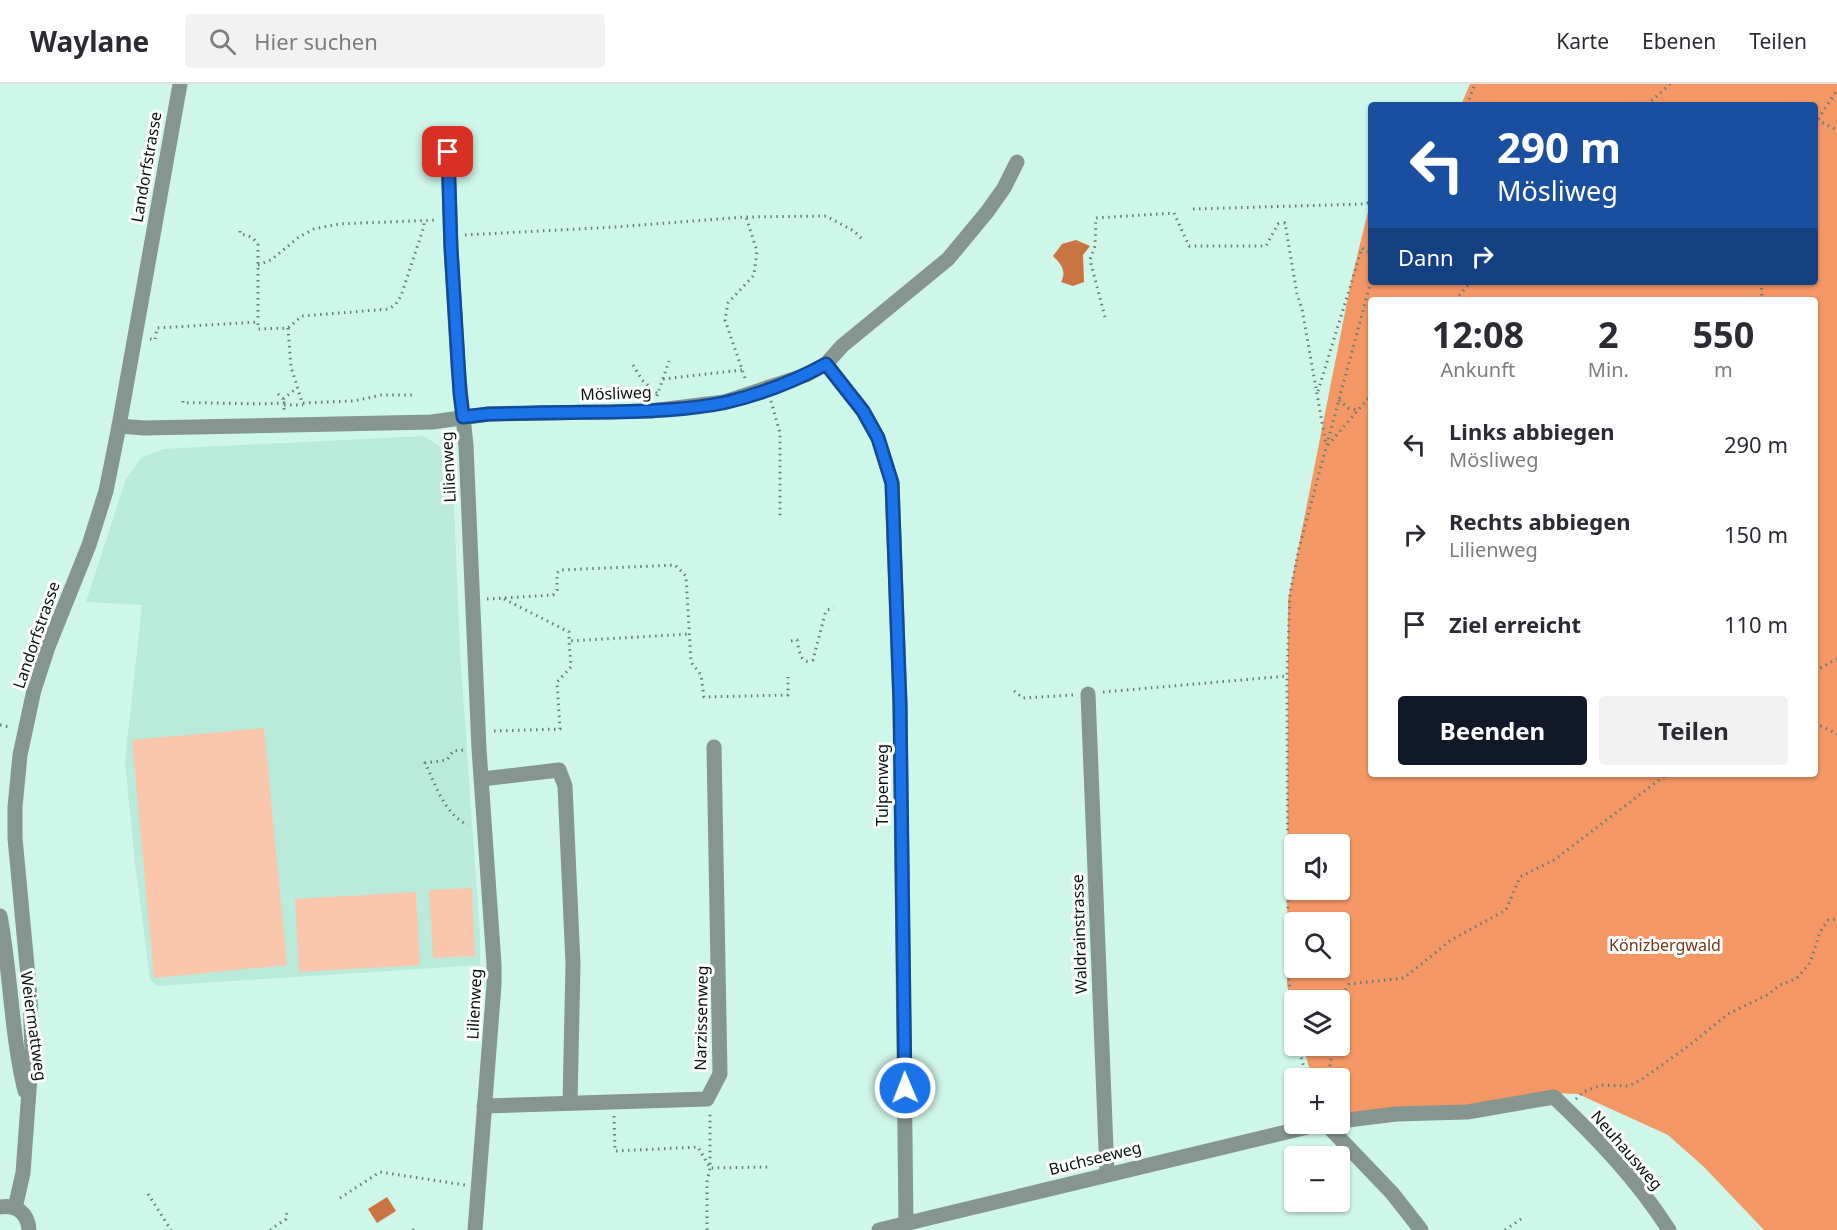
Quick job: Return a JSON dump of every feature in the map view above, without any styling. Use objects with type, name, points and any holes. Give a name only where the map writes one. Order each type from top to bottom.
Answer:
[{"type":"street","name":"Landorfstrasse","points":[[29,1230],[26,1217],[8,1207],[21,1182],[32,1049],[30,998],[15,838],[20,755],[34,690],[48,647],[89,545],[102,506],[119,426],[180,84]]},
{"type":"street","name":"Lilienweg","points":[[448,152],[473,599],[478,732],[492,910],[495,985],[475,1230]]},
{"type":"street","name":"Mösliweg","points":[[119,426],[144,428],[432,422],[489,414],[651,411],[724,402],[806,375],[826,364],[842,346],[948,259],[987,212],[1004,188],[1017,162]]},
{"type":"street","name":"Tulpenweg","points":[[826,364],[863,411],[878,438],[892,483],[900,704],[906,1224]]},
{"type":"street","name":"Waldrainstrasse","points":[[1088,694],[1107,1174]]},
{"type":"street","name":"Narzissenweg","points":[[707,1099],[720,1074],[714,747]]},
{"type":"street","points":[[482,779],[559,770],[565,786],[573,964],[570,1103]]},
{"type":"street","name":"Weiermattweg","points":[[0,916],[12,998],[17,1058],[28,1106]]},
{"type":"street","name":"Neuhausweg","points":[[1350,1120],[1396,1114],[1467,1112],[1554,1097],[1623,1166],[1669,1230]]},
{"type":"street","points":[[484,1106],[707,1099]]},
{"type":"street","name":"Buchseeweg","points":[[879,1230],[1284,1132]]},
{"type":"street","points":[[1336,1134],[1392,1193],[1421,1230]]},
{"type":"path","points":[[1468,102],[1475,84]]},
{"type":"path","points":[[1650,102],[1670,84]]},
{"type":"path","points":[[1818,119],[1837,90]]},
{"type":"path","points":[[1818,123],[1837,130]]},
{"type":"path","points":[[1193,209],[1368,203]]},
{"type":"path","points":[[1105,317],[1090,260],[1095,246],[1096,218],[1174,213],[1189,246],[1266,246],[1278,224],[1286,223],[1297,294],[1302,309],[1327,447]]},
{"type":"path","points":[[451,236],[745,217],[826,216],[854,231],[862,240]]},
{"type":"path","points":[[745,217],[757,252],[754,275],[728,303],[725,320],[750,394]]},
{"type":"path","points":[[258,265],[272,260],[299,237],[315,228],[339,224],[450,219]]},
{"type":"path","points":[[240,231],[240,234],[255,240],[258,245],[258,329],[288,328],[302,316],[378,311],[389,309],[396,304],[401,296],[424,220]]},
{"type":"path","points":[[1317,393],[1362,248],[1368,252]]},
{"type":"path","points":[[1291,990],[1288,962],[1287,676],[1290,593],[1299,548],[1370,285]]},
{"type":"path","points":[[1458,297],[1468,285]]},
{"type":"path","points":[[148,339],[155,340],[157,328],[258,322]]},
{"type":"path","points":[[288,328],[291,367],[303,404],[303,424]]},
{"type":"path","points":[[651,411],[669,361]]},
{"type":"path","points":[[633,365],[642,380],[658,393]]},
{"type":"path","points":[[663,379],[742,370]]},
{"type":"path","points":[[284,402],[297,388]]},
{"type":"path","points":[[768,388],[780,433],[780,517]]},
{"type":"path","points":[[278,394],[284,402],[283,425]]},
{"type":"path","points":[[183,401],[183,403],[252,405],[284,402],[303,404],[354,401],[381,395],[414,395]]},
{"type":"path","points":[[1327,447],[1368,398]]},
{"type":"path","points":[[1339,400],[1348,408],[1357,410]]},
{"type":"path","points":[[473,599],[553,595],[557,590],[557,573],[560,570],[675,565],[686,576],[691,662],[701,675],[704,697],[788,695],[788,677]]},
{"type":"path","points":[[478,732],[560,729],[557,682],[571,667],[569,632],[503,598]]},
{"type":"path","points":[[792,640],[797,640],[801,657],[805,661],[813,660],[825,614],[827,610],[834,608]]},
{"type":"path","points":[[569,641],[690,634]]},
{"type":"path","points":[[1818,669],[1837,659]]},
{"type":"path","points":[[1014,691],[1023,698],[1287,676]]},
{"type":"path","points":[[1818,724],[1837,734]]},
{"type":"path","points":[[0,725],[14,727]]},
{"type":"path","points":[[479,749],[453,751],[447,760],[425,763],[447,807],[457,820],[486,834]]},
{"type":"path","points":[[1345,990],[1349,984],[1404,978],[1451,940],[1506,910],[1520,877],[1554,860],[1662,777]]},
{"type":"path","points":[[1575,1099],[1583,1092],[1602,1085],[1628,1086],[1641,1080],[1728,1014],[1797,978],[1810,963],[1820,932],[1828,920],[1837,919]]},
{"type":"path","points":[[707,1099],[711,1118],[707,1230]]},
{"type":"path","points":[[614,1102],[615,1151],[698,1148],[710,1168]]},
{"type":"path","points":[[710,1168],[768,1167]]},
{"type":"path","points":[[340,1198],[380,1172],[478,1187]]},
{"type":"path","points":[[148,1194],[171,1230]]},
{"type":"path","points":[[270,1230],[286,1219],[287,1210]]},
{"type":"path","points":[[1504,1230],[1524,1217]]},
{"type":"shaded area","points":[[1076,240],[1090,246],[1083,255],[1084,282],[1073,286],[1061,282],[1062,268],[1053,256],[1062,244]]},
{"type":"shaded area","points":[[424,436],[452,455],[460,652],[480,935],[480,965],[156,986],[150,979],[135,864],[125,761],[142,605],[86,602],[126,479],[141,458],[163,449]]},
{"type":"shaded area","points":[[264,728],[287,965],[154,978],[132,740]]},
{"type":"shaded area","points":[[472,888],[475,956],[433,958],[429,890]]},
{"type":"shaded area","points":[[416,892],[420,965],[299,972],[295,899]]},
{"type":"shaded area","points":[[387,1197],[396,1211],[377,1223],[368,1209]]},
{"type":"green space","name":"Könizbergwald","points":[[1470,84],[1837,84],[1837,1230],[1764,1230],[1704,1167],[1668,1135],[1578,1094],[1549,1093],[1470,1107],[1350,1117],[1350,1068],[1309,1068],[1306,1056],[1350,1056],[1350,990],[1288,990],[1287,985],[1287,978],[1350,978],[1350,912],[1287,912],[1287,900],[1350,900],[1350,834],[1287,834],[1288,600],[1352,277],[1368,211],[1368,285],[1818,285],[1818,102],[1462,102]]},
{"type":"route","points":[[448,152],[451,248],[463,417],[489,414],[651,411],[692,407],[724,402],[750,394],[806,375],[826,364],[842,381],[878,438],[892,483],[900,704],[905,1088]]}]
